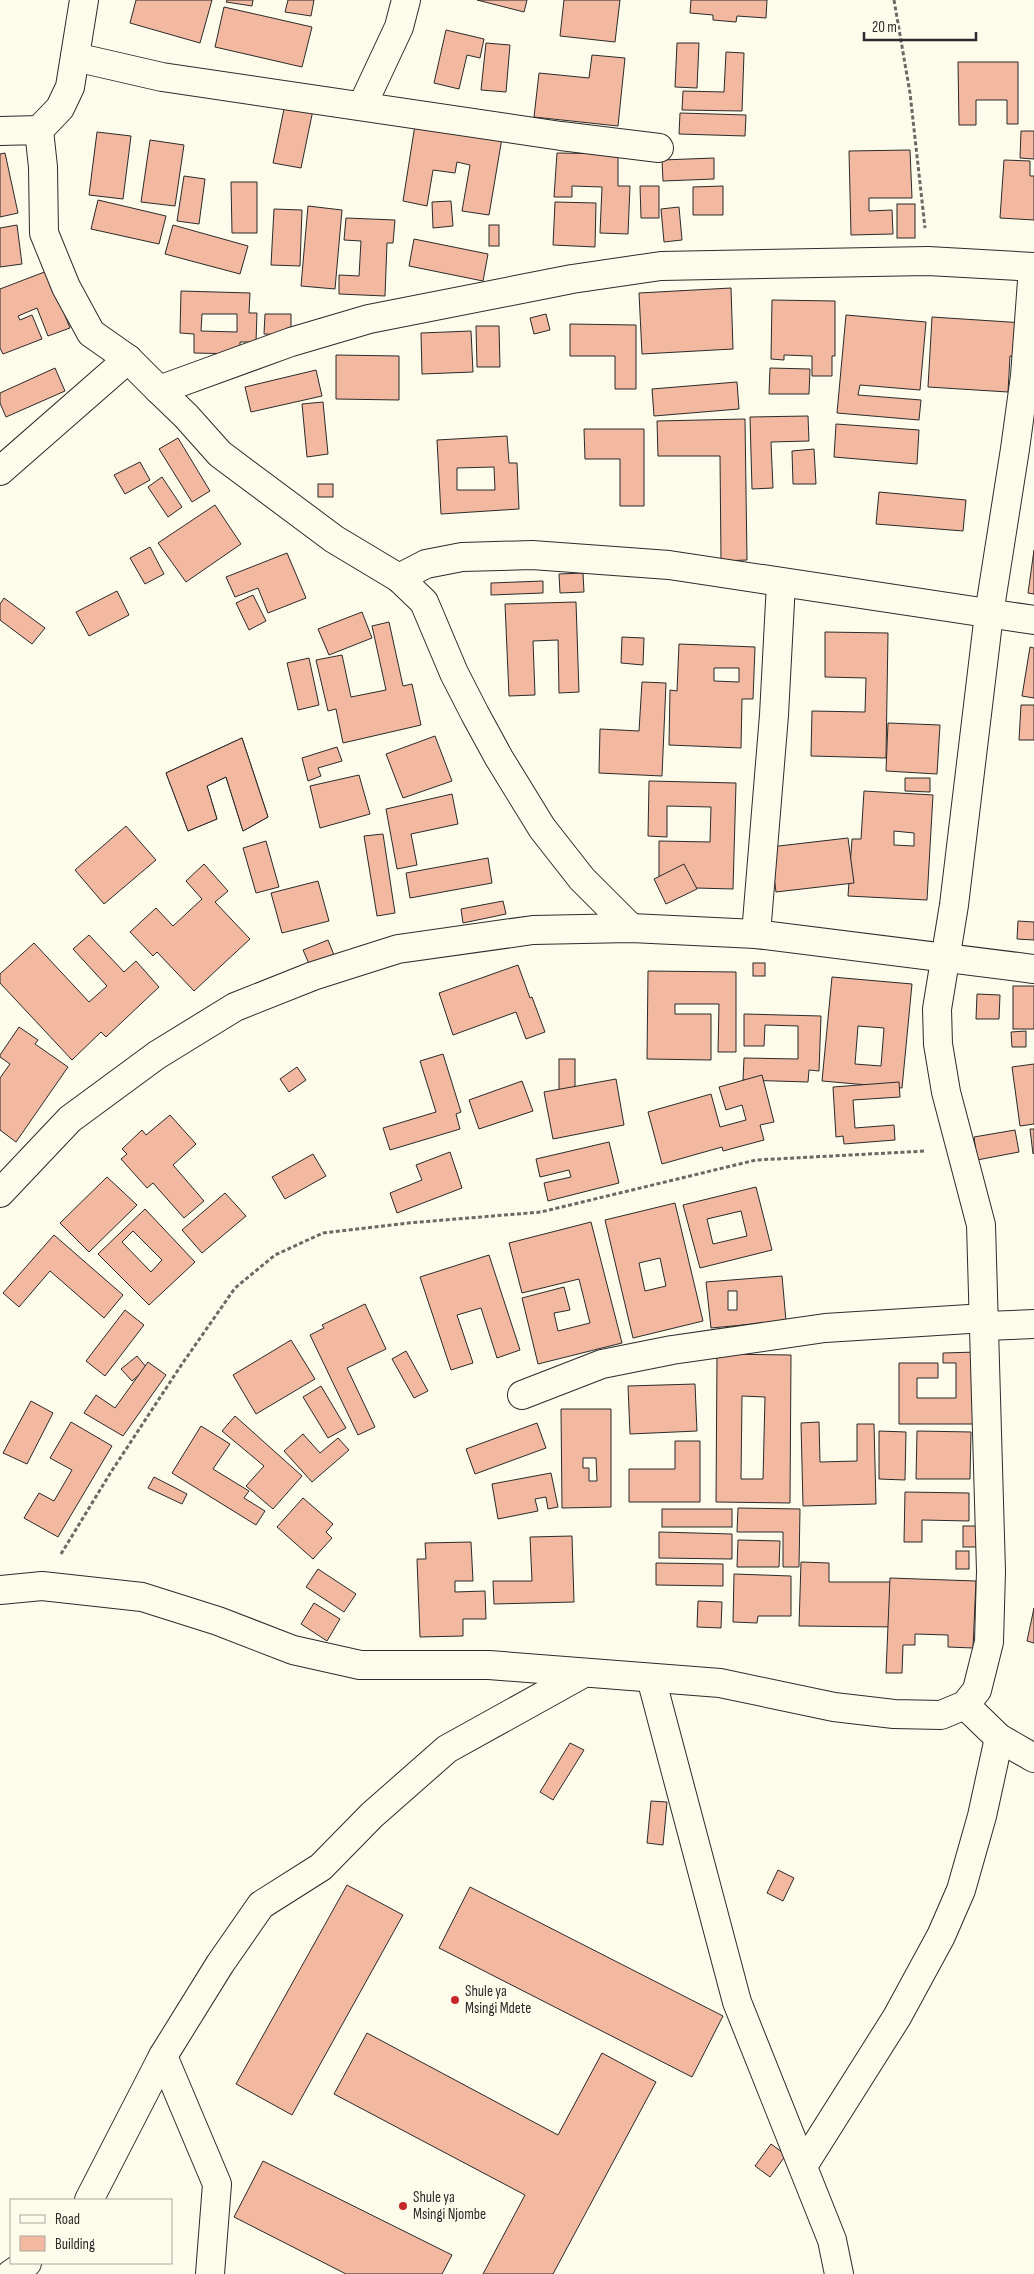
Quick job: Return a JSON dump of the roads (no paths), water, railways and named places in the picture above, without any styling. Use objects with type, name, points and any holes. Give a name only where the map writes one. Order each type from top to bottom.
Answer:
[{"type":"street","points":[[0,131],[39,130],[60,108],[70,87],[84,0]]},
{"type":"street","points":[[362,106],[400,27],[406,0]]},
{"type":"street","points":[[75,56],[162,77],[659,148]]},
{"type":"street","points":[[39,130],[43,167],[44,233],[66,287],[91,333],[128,359],[186,416],[220,454],[334,539],[400,578],[424,602],[454,673],[475,714],[542,828],[582,879],[631,928]]},
{"type":"street","points":[[0,1590],[42,1586],[142,1597],[218,1620],[293,1650],[360,1665],[489,1665],[720,1683],[834,1707],[894,1714],[941,1715],[965,1705],[977,1690],[989,1642],[991,1571],[985,1322],[980,1225],[972,1187],[960,1150],[946,1092],[938,1044],[937,1009],[954,905],[989,614],[1021,404],[1034,267],[928,261],[660,266],[572,279],[369,319],[291,342],[159,390]]},
{"type":"street","points":[[0,471],[128,359]]},
{"type":"street","points":[[400,578],[426,564],[462,557],[532,555],[669,565],[1034,620]]},
{"type":"street","points":[[756,934],[774,715],[782,583]]},
{"type":"street","points":[[0,1192],[70,1118],[157,1055],[235,1007],[313,976],[398,949],[533,930],[631,928],[756,934],[1034,969]]},
{"type":"street","points":[[522,1394],[602,1364],[672,1350],[826,1328],[985,1322],[1034,1324]]},
{"type":"street","points":[[90,2199],[163,2056],[220,1964],[261,1905],[321,1867],[372,1815],[447,1749],[584,1673]]},
{"type":"street","points":[[651,1678],[738,2002],[832,2240],[840,2274]]},
{"type":"street","points":[[965,1705],[998,1738],[1034,1758]]},
{"type":"street","points":[[802,2166],[897,2017],[941,1936],[961,1890],[982,1816],[998,1738]]},
{"type":"street","points":[[163,2056],[217,2184],[210,2274]]},
{"type":"street","points":[[11,2274],[26,2264]]},
{"type":"place","name":"Shule ya Msingi Mdete","points":[[455,2000]]},
{"type":"place","name":"Shule ya Msingi Njombe","points":[[403,2206]]}]
